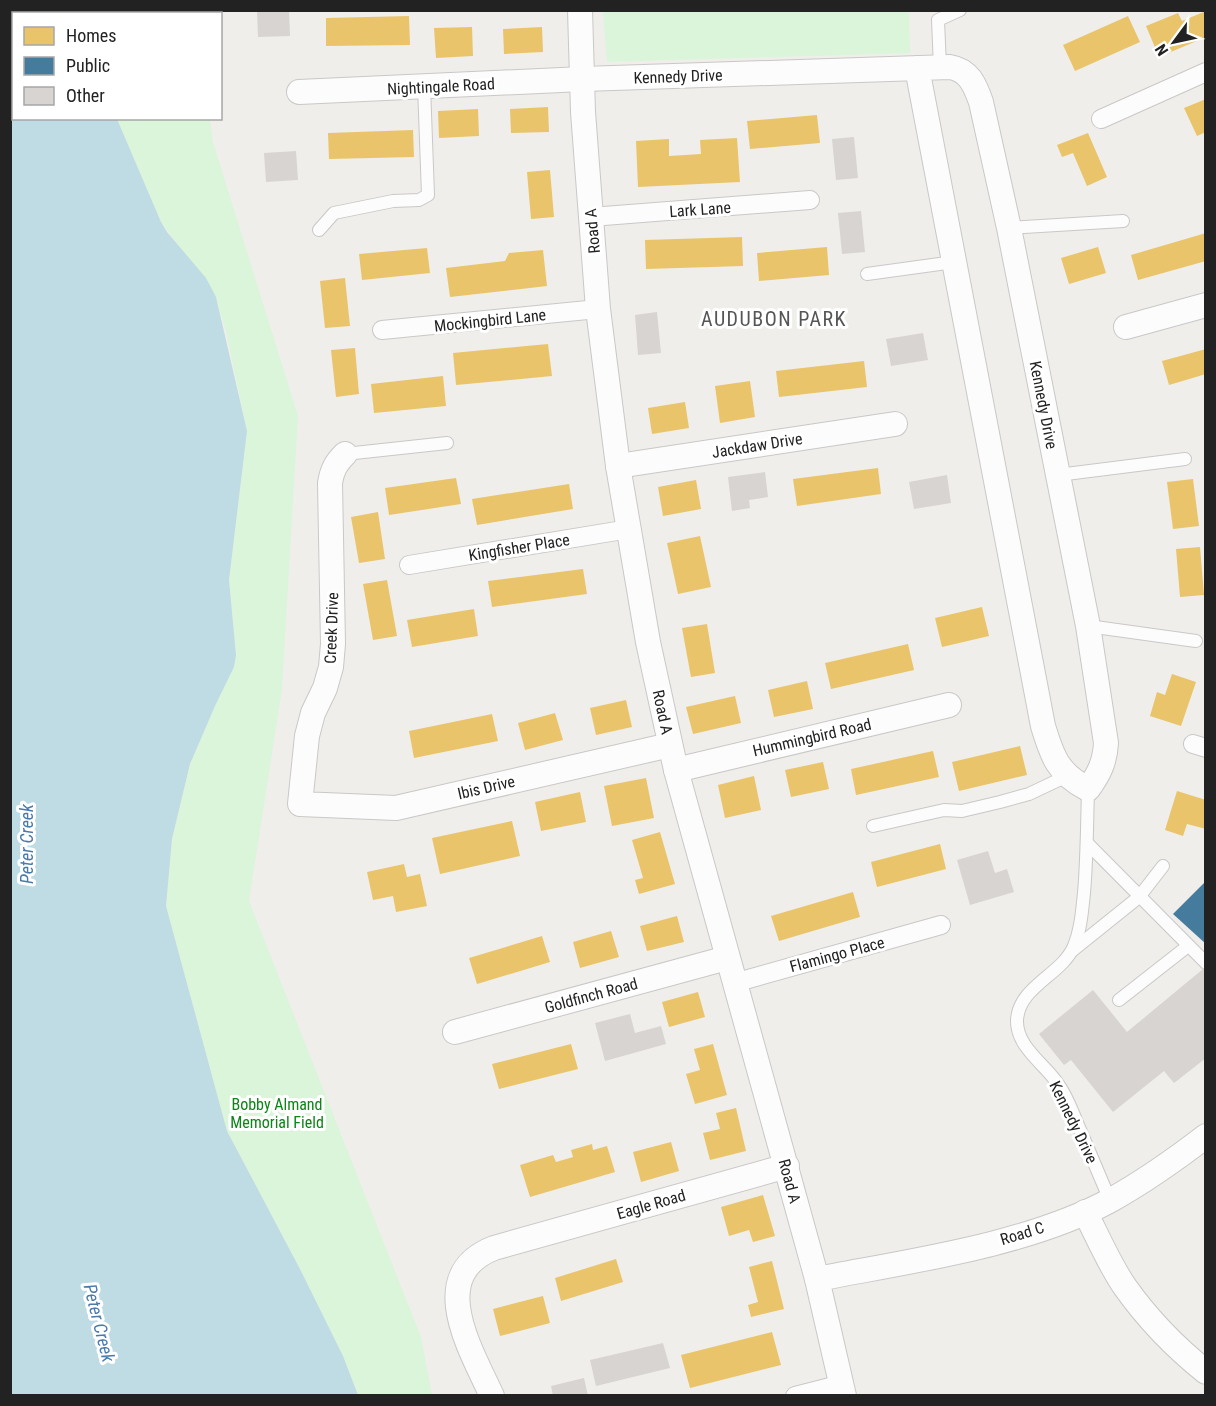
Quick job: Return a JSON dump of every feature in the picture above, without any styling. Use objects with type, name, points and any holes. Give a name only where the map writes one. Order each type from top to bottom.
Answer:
[{"type":"street","name":"Road A","points":[[579,10],[583,112],[598,309],[618,466],[648,642],[676,770],[787,1166],[843,1390]]},
{"type":"street","name":"Kennedy Drive","points":[[583,79],[929,68],[959,68],[971,78],[976,87],[1009,228],[1088,626],[1106,743],[1106,756],[1102,767],[1088,789]]},
{"type":"street","points":[[929,68],[954,262],[1043,726],[1049,748],[1058,765],[1067,776],[1088,789]]},
{"type":"street","points":[[1101,119],[1206,72]]},
{"type":"street","name":"Nightingale Road","points":[[299,92],[583,79]]},
{"type":"street","name":"Lark Lane","points":[[591,217],[810,200]]},
{"type":"street","points":[[1126,327],[1206,305]]},
{"type":"street","name":"Mockingbird Lane","points":[[382,330],[598,309]]},
{"type":"street","name":"Jackdaw Drive","points":[[618,466],[895,424]]},
{"type":"street","name":"Creek Drive","points":[[300,804],[307,736],[331,667],[333,644],[330,483],[331,473],[337,461],[345,454]]},
{"type":"street","name":"Kingfisher Place","points":[[409,565],[629,529]]},
{"type":"street","name":"Hummingbird Road","points":[[676,770],[949,705]]},
{"type":"street","name":"Ibis Drive","points":[[300,804],[396,808],[670,745]]},
{"type":"street","name":"Flamingo Place","points":[[734,983],[941,925]]},
{"type":"street","name":"Goldfinch Road","points":[[455,1032],[727,958]]},
{"type":"street","name":"Road C","points":[[817,1279],[984,1245],[1085,1212],[1110,1200],[1181,1156],[1206,1136]]},
{"type":"street","name":"Eagle Road","points":[[492,1395],[459,1317],[456,1297],[461,1277],[468,1263],[481,1253],[516,1242],[787,1166]]},
{"type":"street","points":[[1085,1212],[1124,1285],[1167,1336],[1206,1372]]},
{"type":"street","points":[[795,1395],[843,1390]]},
{"type":"lane","points":[[929,68],[935,15],[960,10]]},
{"type":"lane","points":[[318,230],[334,213],[393,201],[419,200],[428,195],[424,86]]},
{"type":"lane","points":[[1009,228],[1123,221]]},
{"type":"lane","points":[[867,274],[954,262]]},
{"type":"lane","points":[[345,454],[447,443]]},
{"type":"lane","points":[[1058,475],[1185,459]]},
{"type":"lane","points":[[1088,626],[1196,641]]},
{"type":"lane","points":[[873,826],[944,810],[962,811],[1000,802],[1029,794],[1067,776]]},
{"type":"lane","name":"Kennedy Drive","points":[[1088,789],[1081,924],[1072,950],[1026,998],[1017,1022],[1028,1050],[1059,1085],[1110,1200]]},
{"type":"lane","points":[[1087,843],[1206,963]]},
{"type":"lane","points":[[1072,950],[1139,897],[1163,866]]},
{"type":"lane","points":[[1119,1000],[1188,946]]},
{"type":"green space","points":[[200,10],[200,12],[84,12]]},
{"type":"green space","points":[[603,11],[909,11],[910,53],[607,62]]},
{"type":"green space","name":"Bobby Almand Memorial Field","points":[[117,120],[210,120],[213,142],[298,416],[282,689],[249,901],[421,1337],[432,1395],[358,1395],[343,1356],[301,1271],[227,1131],[166,906],[172,839],[190,764],[234,667],[236,655],[229,580],[247,431],[226,332],[216,297],[161,222]]},
{"type":"water","name":"Peter Creek","points":[[10,11],[84,11],[12,12],[12,120],[117,120],[161,222],[206,278],[216,297],[247,431],[229,580],[236,655],[234,667],[190,764],[172,839],[166,906],[227,1131],[301,1271],[343,1356],[358,1395],[11,1395]]},
{"type":"building: Homes","points":[[1206,11],[1206,37],[1159,57],[1146,26],[1178,13],[1182,21]]},
{"type":"building: Homes","points":[[409,16],[410,45],[326,46],[326,18]]},
{"type":"building: Homes","points":[[1128,16],[1140,42],[1075,71],[1063,45]]},
{"type":"building: Homes","points":[[472,27],[473,56],[436,58],[434,28]]},
{"type":"building: Homes","points":[[542,27],[543,52],[504,54],[503,29]]},
{"type":"building: Homes","points":[[1206,99],[1206,132],[1197,136],[1184,108]]},
{"type":"building: Homes","points":[[548,107],[549,132],[511,133],[510,109]]},
{"type":"building: Homes","points":[[478,109],[479,136],[439,138],[438,111]]},
{"type":"building: Homes","points":[[817,115],[820,143],[750,149],[747,121]]},
{"type":"building: Homes","points":[[413,130],[414,157],[329,159],[328,133]]},
{"type":"building: Homes","points":[[1088,133],[1107,177],[1087,186],[1073,153],[1062,157],[1057,145]]},
{"type":"building: Homes","points":[[737,138],[740,182],[638,187],[636,141],[669,139],[669,156],[701,154],[700,140]]},
{"type":"building: Homes","points":[[550,170],[554,217],[531,219],[527,172]]},
{"type":"building: Homes","points":[[1206,233],[1206,261],[1138,280],[1131,255]]},
{"type":"building: Homes","points":[[742,237],[743,266],[646,269],[645,240]]},
{"type":"building: Homes","points":[[827,247],[829,275],[759,281],[757,253]]},
{"type":"building: Homes","points":[[1098,247],[1106,273],[1069,284],[1061,258]]},
{"type":"building: Homes","points":[[427,248],[430,273],[362,280],[359,254]]},
{"type":"building: Homes","points":[[543,250],[547,286],[450,297],[446,268],[505,261],[509,253]]},
{"type":"building: Homes","points":[[345,278],[350,326],[325,328],[320,281]]},
{"type":"building: Homes","points":[[548,344],[552,376],[456,385],[453,353]]},
{"type":"building: Homes","points":[[355,348],[359,394],[336,397],[331,350]]},
{"type":"building: Homes","points":[[1206,349],[1206,374],[1169,385],[1162,361]]},
{"type":"building: Homes","points":[[864,361],[867,387],[779,397],[776,371]]},
{"type":"building: Homes","points":[[443,376],[446,406],[374,413],[371,384]]},
{"type":"building: Homes","points":[[750,381],[755,417],[720,423],[715,386]]},
{"type":"building: Homes","points":[[685,402],[689,428],[652,434],[648,408]]},
{"type":"building: Homes","points":[[878,468],[881,494],[797,506],[793,479]]},
{"type":"building: Homes","points":[[456,478],[461,504],[389,515],[385,488]]},
{"type":"building: Homes","points":[[1193,479],[1199,526],[1173,529],[1167,482]]},
{"type":"building: Homes","points":[[696,480],[701,509],[663,516],[658,487]]},
{"type":"building: Homes","points":[[569,484],[573,509],[477,525],[472,499]]},
{"type":"building: Homes","points":[[378,512],[385,559],[359,563],[351,517]]},
{"type":"building: Homes","points":[[700,536],[711,587],[678,594],[667,543]]},
{"type":"building: Homes","points":[[1200,547],[1204,595],[1180,597],[1176,549]]},
{"type":"building: Homes","points":[[583,569],[587,594],[492,607],[488,581]]},
{"type":"building: Homes","points":[[387,580],[397,636],[373,640],[363,584]]},
{"type":"building: Homes","points":[[982,607],[989,636],[942,647],[935,618]]},
{"type":"building: Homes","points":[[474,609],[478,636],[412,647],[407,620]]},
{"type":"building: Homes","points":[[707,624],[715,673],[691,677],[682,628]]},
{"type":"building: Homes","points":[[908,644],[914,670],[831,689],[825,663]]},
{"type":"building: Homes","points":[[1172,674],[1196,682],[1181,726],[1150,716],[1157,692],[1165,695]]},
{"type":"building: Homes","points":[[807,681],[813,709],[774,717],[768,690]]},
{"type":"building: Homes","points":[[735,696],[741,723],[693,734],[686,707]]},
{"type":"building: Homes","points":[[626,700],[632,727],[596,735],[590,708]]},
{"type":"building: Homes","points":[[555,713],[563,740],[525,750],[518,723]]},
{"type":"building: Homes","points":[[492,714],[498,741],[414,758],[409,731]]},
{"type":"building: Homes","points":[[1020,746],[1027,775],[959,791],[952,762]]},
{"type":"building: Homes","points":[[933,751],[939,777],[856,795],[851,769]]},
{"type":"building: Homes","points":[[823,762],[829,789],[791,797],[785,770]]},
{"type":"building: Homes","points":[[754,776],[761,810],[725,818],[718,785]]},
{"type":"building: Homes","points":[[646,778],[654,818],[612,826],[604,786]]},
{"type":"building: Homes","points":[[1177,791],[1206,800],[1206,829],[1187,824],[1183,836],[1165,830]]},
{"type":"building: Homes","points":[[580,792],[586,822],[541,831],[535,802]]},
{"type":"building: Homes","points":[[512,821],[520,856],[440,874],[432,838]]},
{"type":"building: Homes","points":[[660,832],[675,884],[639,894],[635,880],[643,878],[632,840]]},
{"type":"building: Homes","points":[[940,844],[946,869],[877,887],[871,862]]},
{"type":"building: Homes","points":[[404,864],[407,877],[420,874],[427,906],[396,912],[393,896],[373,900],[367,872]]},
{"type":"building: Homes","points":[[853,892],[860,917],[779,941],[771,916]]},
{"type":"building: Homes","points":[[677,916],[684,942],[647,951],[640,926]]},
{"type":"building: Homes","points":[[611,931],[619,957],[580,968],[573,942]]},
{"type":"building: Homes","points":[[542,936],[550,962],[477,984],[469,958]]},
{"type":"building: Homes","points":[[698,992],[705,1017],[669,1027],[662,1002]]},
{"type":"building: Homes","points":[[571,1044],[578,1069],[499,1089],[492,1064]]},
{"type":"building: Homes","points":[[713,1044],[727,1095],[695,1104],[686,1074],[700,1070],[694,1049]]},
{"type":"building: Homes","points":[[736,1108],[746,1151],[710,1160],[703,1133],[720,1129],[716,1113]]},
{"type":"building: Homes","points":[[671,1142],[679,1171],[641,1182],[633,1152]]},
{"type":"building: Homes","points":[[592,1144],[593,1150],[607,1146],[615,1172],[530,1197],[520,1165],[553,1155],[556,1162],[573,1157],[571,1150]]},
{"type":"building: Homes","points":[[763,1195],[775,1236],[753,1242],[749,1230],[729,1236],[721,1207]]},
{"type":"building: Homes","points":[[616,1259],[623,1282],[561,1301],[555,1278]]},
{"type":"building: Homes","points":[[772,1261],[784,1309],[751,1317],[748,1305],[758,1302],[749,1267]]},
{"type":"building: Homes","points":[[543,1296],[550,1323],[500,1336],[493,1309]]},
{"type":"building: Homes","points":[[772,1332],[781,1365],[690,1388],[681,1355]]},
{"type":"building: Public","points":[[1206,881],[1206,944],[1173,914]]},
{"type":"building: Other","points":[[257,10],[289,10],[290,36],[258,37]]},
{"type":"building: Other","points":[[854,137],[858,178],[836,180],[832,139]]},
{"type":"building: Other","points":[[296,151],[298,180],[266,182],[264,153]]},
{"type":"building: Other","points":[[861,211],[865,252],[842,254],[838,213]]},
{"type":"building: Other","points":[[657,312],[661,353],[638,355],[635,315]]},
{"type":"building: Other","points":[[923,333],[928,360],[891,366],[886,339]]},
{"type":"building: Other","points":[[765,472],[768,497],[749,500],[750,508],[732,511],[728,477]]},
{"type":"building: Other","points":[[947,475],[951,503],[914,509],[909,482]]},
{"type":"building: Other","points":[[988,851],[995,873],[1007,869],[1014,892],[970,905],[957,860]]},
{"type":"building: Other","points":[[1203,969],[1206,973],[1206,1058],[1174,1083],[1164,1071],[1113,1112],[1071,1060],[1064,1065],[1039,1034],[1093,990],[1127,1032]]},
{"type":"building: Other","points":[[630,1014],[635,1033],[661,1026],[666,1044],[605,1061],[595,1023]]},
{"type":"building: Other","points":[[663,1343],[670,1368],[596,1386],[590,1360]]},
{"type":"building: Other","points":[[584,1378],[588,1396],[553,1396],[551,1386]]},
{"type":"district","name":"AUDUBON PARK","points":[[774,319]]}]
